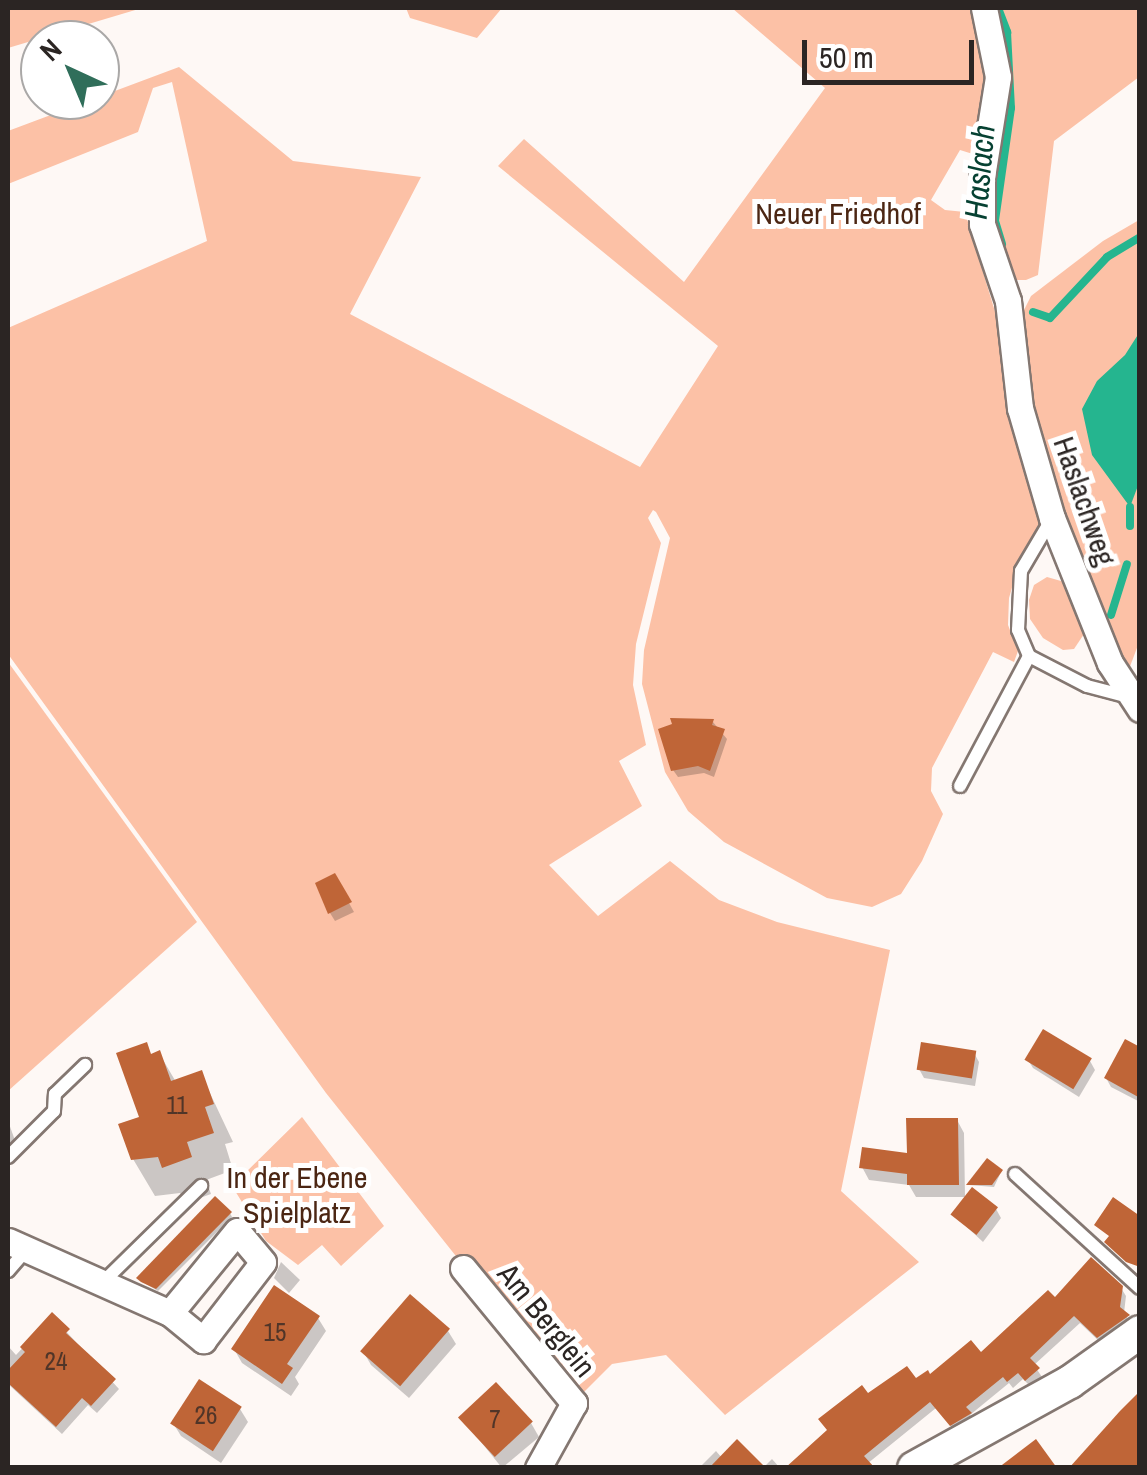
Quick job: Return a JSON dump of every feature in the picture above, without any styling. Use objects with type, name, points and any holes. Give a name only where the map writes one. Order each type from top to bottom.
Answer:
[{"type":"street","name":"Haslachweg","points":[[984,8],[998,76],[982,177],[981,212],[988,247],[1007,298],[1020,408],[1052,518],[1110,662],[1135,703]]},
{"type":"street","points":[[17,1246],[170,1313]]},
{"type":"street","name":"Am Berglein","points":[[463,1268],[574,1403],[538,1468]]},
{"type":"street","points":[[914,1468],[1070,1382],[1140,1332]]},
{"type":"lane","points":[[1052,518],[1021,571],[1016,601],[1018,630],[1029,656],[1087,686],[1135,703]]},
{"type":"lane","points":[[960,786],[1029,656]]},
{"type":"lane","points":[[8,1157],[54,1112],[55,1094],[85,1064]]},
{"type":"lane","points":[[1015,1174],[1140,1288]]},
{"type":"lane","points":[[102,1284],[201,1186]]},
{"type":"lane","points":[[8,1271],[17,1246]]},
{"type":"green space","points":[[8,8],[142,8],[102,20],[20,20],[20,44],[8,48]]},
{"type":"green space","points":[[406,8],[502,8],[477,38],[410,18]]},
{"type":"green space","name":"Neuer Friedhof","points":[[732,8],[973,8],[987,75],[976,155],[960,150],[931,200],[945,210],[965,212],[996,315],[1044,518],[1019,564],[1009,598],[1008,625],[1018,651],[1014,662],[993,652],[932,768],[931,791],[943,814],[922,861],[901,894],[872,907],[827,898],[724,842],[688,811],[665,772],[642,684],[644,650],[670,538],[653,510],[648,518],[661,543],[636,644],[633,685],[646,745],[619,761],[642,806],[549,865],[598,916],[670,861],[719,900],[777,922],[890,950],[841,1191],[919,1262],[725,1415],[666,1355],[612,1364],[573,1403],[326,1093],[8,654],[8,328],[207,241],[172,82],[153,88],[138,132],[8,184],[8,131],[37,120],[120,120],[120,89],[179,67],[293,161],[421,177],[350,314],[640,467],[718,346],[498,166],[524,139],[684,282],[825,88]]},
{"type":"green space","points":[[991,8],[1139,8],[1139,77],[1054,141],[1038,275],[1026,280],[1009,280],[1004,273],[987,192]]},
{"type":"green space","points":[[1139,220],[1140,640],[1129,669],[1112,641],[1060,506],[1041,447],[1021,352],[1024,310],[1031,296],[1103,241]]},
{"type":"green space","points":[[1047,577],[1068,583],[1086,631],[1074,649],[1063,650],[1043,638],[1030,619],[1029,600],[1034,585]]},
{"type":"green space","points":[[8,662],[197,922],[8,1091]]},
{"type":"green space","name":"In der Ebene Spielplatz","points":[[302,1117],[384,1226],[341,1266],[322,1245],[298,1265],[266,1241],[232,1186]]},
{"type":"shaded area","points":[[1139,333],[1139,483],[1130,507],[1092,455],[1082,409],[1097,381],[1125,355]]},
{"type":"building","points":[[670,718],[714,719],[712,725],[725,729],[710,771],[698,766],[671,771],[658,729],[672,724]]},
{"type":"building","points":[[335,873],[352,902],[328,914],[315,883]]},
{"type":"building","points":[[1043,1029],[1092,1058],[1073,1089],[1024,1060]]},
{"type":"building","points":[[1125,1039],[1140,1047],[1140,1098],[1104,1078]]},
{"type":"building","points":[[147,1042],[151,1054],[160,1050],[171,1081],[202,1070],[214,1104],[205,1107],[214,1133],[187,1142],[192,1157],[162,1168],[158,1157],[131,1160],[118,1124],[139,1117],[116,1053]]},
{"type":"building","points":[[921,1042],[976,1051],[972,1078],[917,1070]]},
{"type":"building","points":[[906,1118],[958,1118],[959,1185],[907,1185],[907,1174],[859,1168],[862,1147],[907,1153]]},
{"type":"building","points":[[987,1158],[1003,1170],[992,1185],[966,1185]]},
{"type":"building","points":[[972,1187],[998,1207],[976,1235],[950,1215]]},
{"type":"building","points":[[215,1196],[232,1212],[156,1289],[136,1278]]},
{"type":"building","points":[[1113,1197],[1140,1216],[1140,1267],[1126,1262],[1104,1242],[1109,1236],[1094,1225]]},
{"type":"building","points":[[1091,1257],[1123,1286],[1120,1307],[1130,1315],[1097,1338],[1074,1316],[1030,1358],[1040,1368],[1025,1381],[1018,1373],[1007,1382],[1003,1377],[966,1407],[972,1413],[950,1426],[930,1402],[864,1456],[875,1468],[785,1468],[827,1430],[818,1419],[862,1385],[868,1393],[907,1366],[916,1378],[928,1370],[930,1374],[971,1340],[981,1352],[1048,1290],[1055,1297]]},
{"type":"building","points":[[274,1285],[320,1316],[287,1364],[293,1368],[282,1384],[231,1349]]},
{"type":"building","points":[[410,1294],[450,1329],[400,1386],[360,1351]]},
{"type":"building","points":[[52,1312],[70,1329],[66,1333],[116,1379],[91,1406],[82,1398],[56,1427],[8,1383],[8,1370],[25,1352],[20,1347]]},
{"type":"building","points":[[199,1379],[242,1407],[213,1451],[170,1423]]},
{"type":"building","points":[[496,1382],[533,1421],[495,1457],[458,1417]]},
{"type":"building","points":[[1140,1391],[1140,1468],[1069,1468],[1120,1411]]},
{"type":"building","points":[[737,1439],[766,1468],[709,1468]]},
{"type":"building","points":[[1036,1439],[1057,1468],[998,1468]]},
{"type":"waterway","name":"Haslach","points":[[998,8],[1007,32],[1011,108],[995,221],[1002,244]]},
{"type":"waterway","points":[[1033,312],[1050,318],[1107,257],[1140,237]]},
{"type":"waterway","points":[[1130,507],[1130,526]]},
{"type":"waterway","points":[[1111,615],[1127,564]]}]
